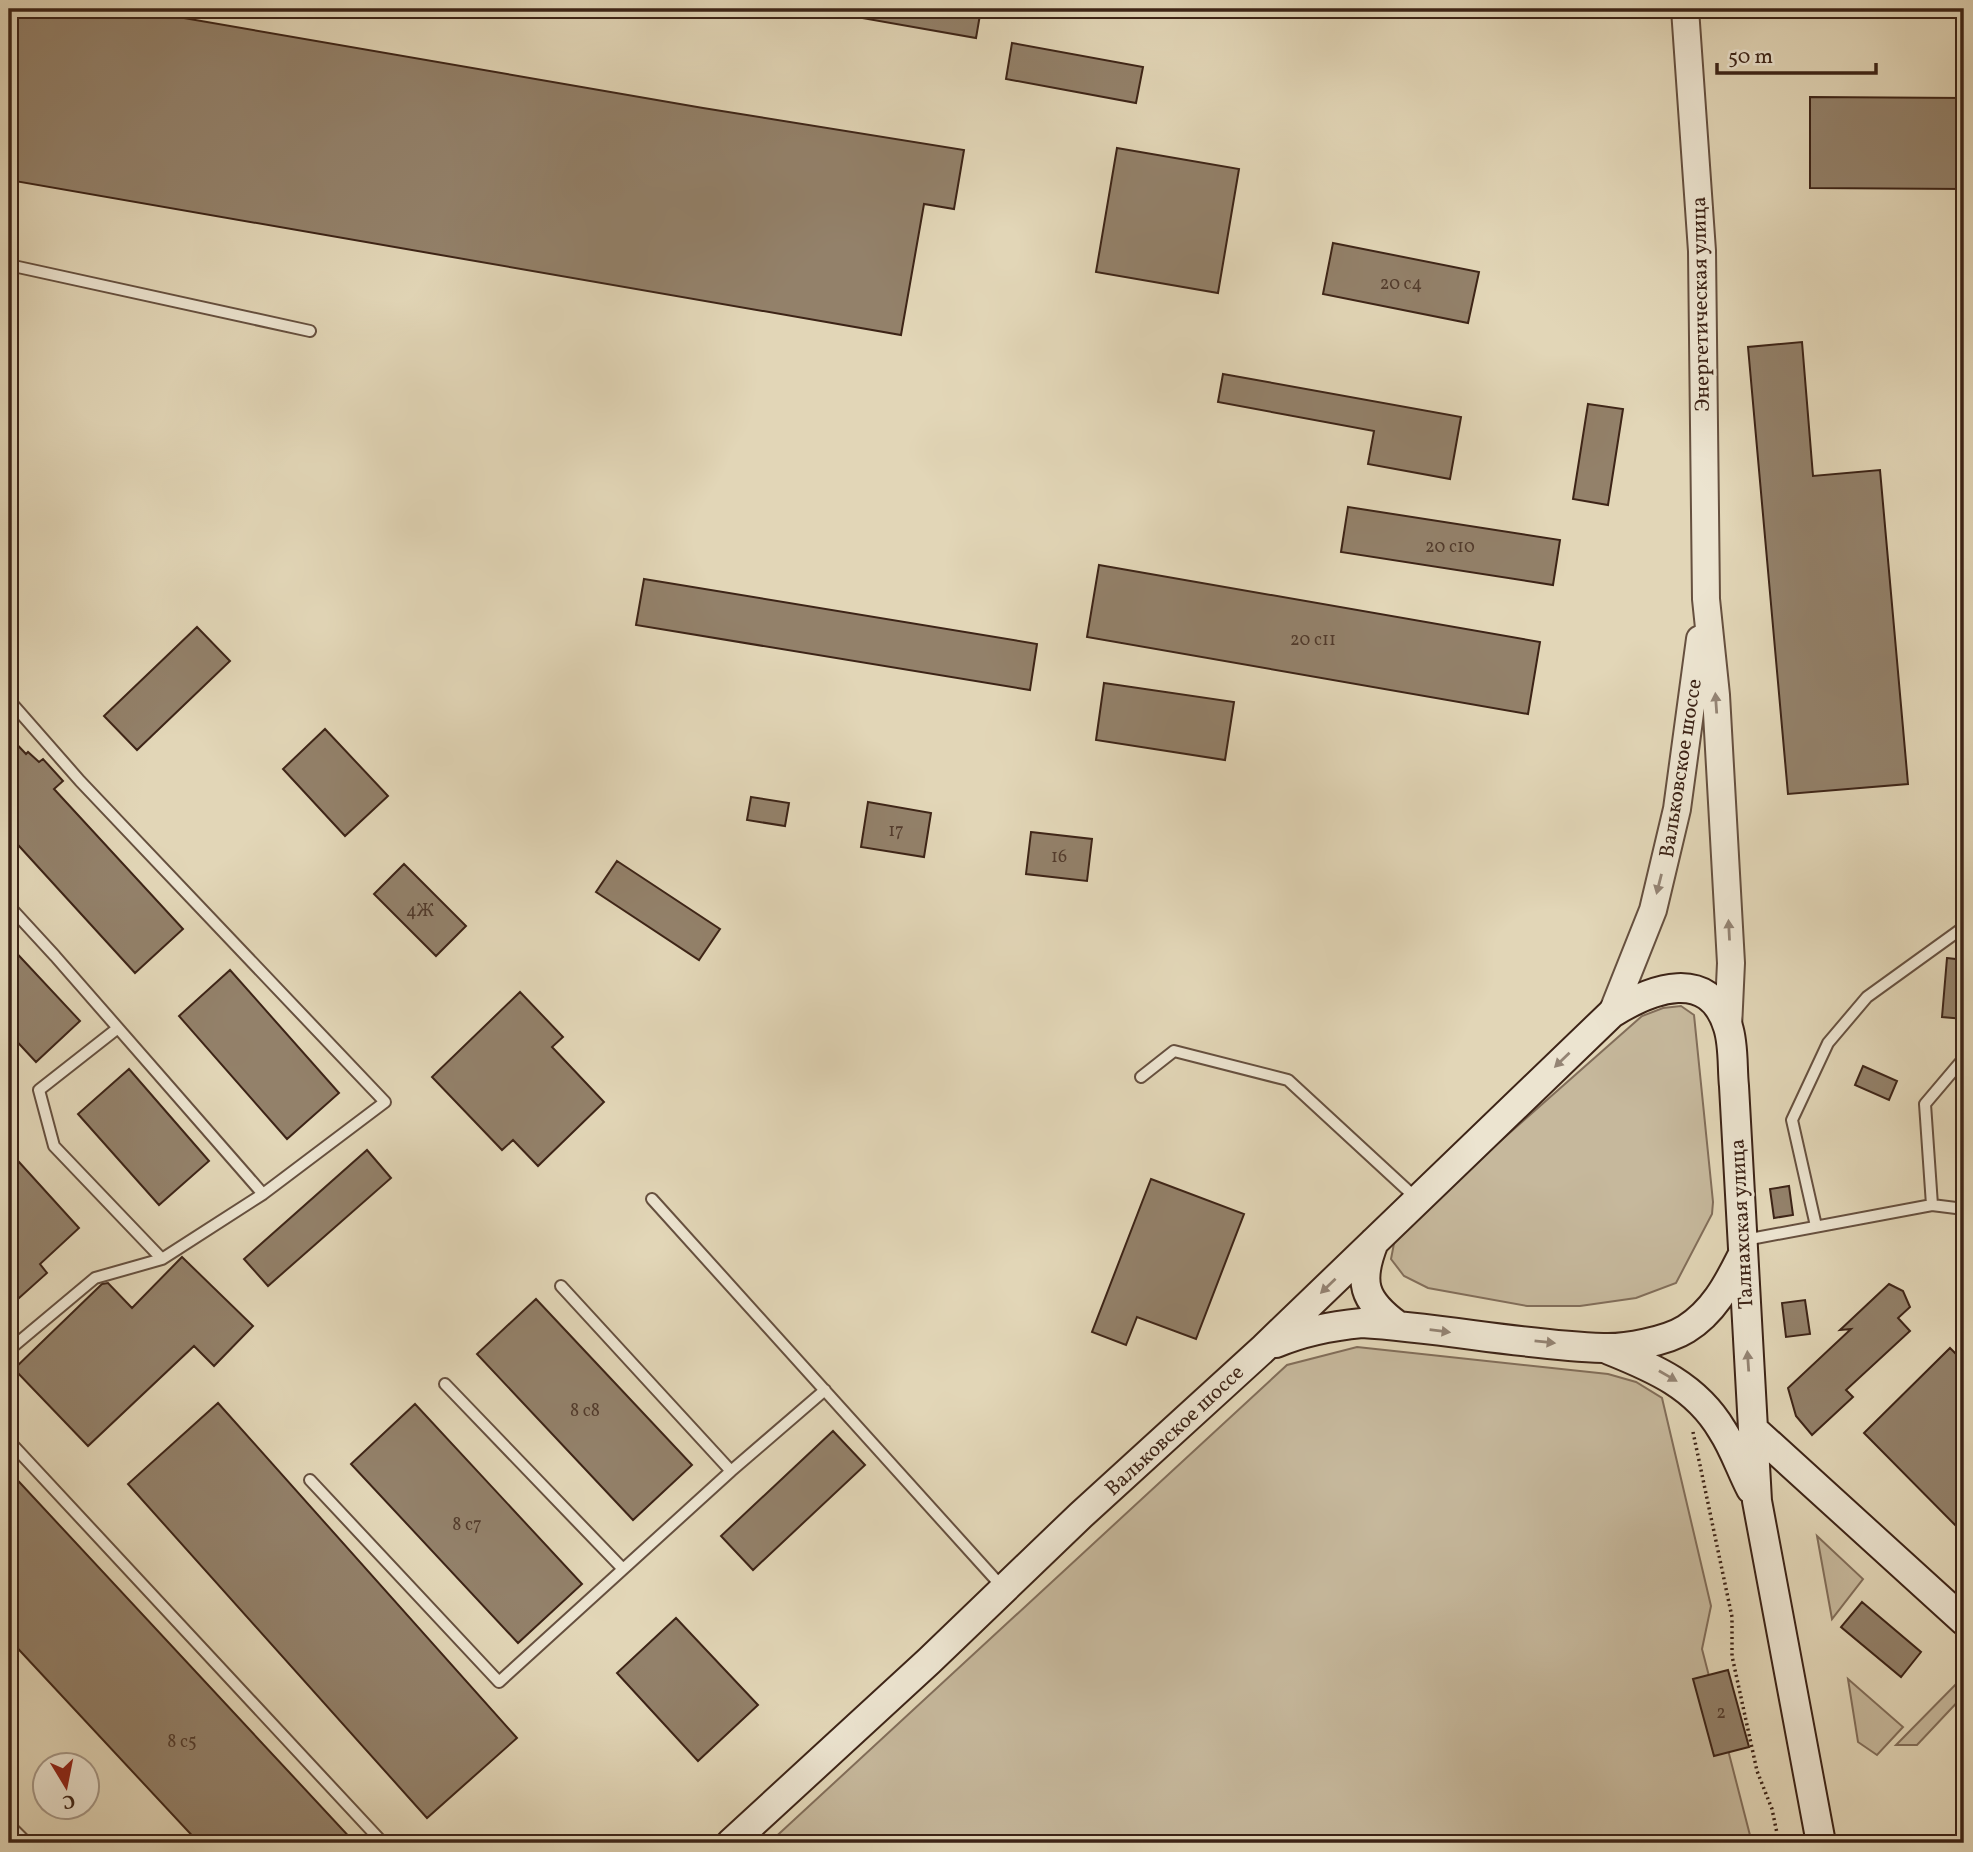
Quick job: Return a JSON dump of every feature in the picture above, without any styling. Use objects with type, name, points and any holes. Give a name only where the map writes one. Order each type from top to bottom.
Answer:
[{"type":"main road","name":"Вальковское шоссе","points":[[731,1843],[1264,1348],[1612,1013],[1635,998],[1656,990],[1693,990],[1707,996],[1719,1008],[1728,1028]]},
{"type":"main road","name":"Талнахская улица","points":[[1728,1028],[1734,1086],[1757,1501],[1821,1843]]},
{"type":"main road","points":[[1376,1240],[1368,1257],[1366,1290],[1371,1303],[1396,1325]]},
{"type":"main road","points":[[1605,1349],[1655,1341],[1684,1331],[1705,1315],[1724,1292],[1742,1248]]},
{"type":"main road","points":[[1264,1348],[1298,1333],[1331,1326],[1362,1324],[1396,1325],[1605,1349],[1652,1367],[1678,1382],[1701,1402],[1722,1430],[1757,1501]]},
{"type":"main road","points":[[1753,1429],[1964,1621]]},
{"type":"street","name":"Энергетическая улица","points":[[1686,16],[1702,251],[1706,599]]},
{"type":"street","name":"Талнахская улица","points":[[1706,599],[1717,708],[1731,963],[1728,1028]]},
{"type":"street","name":"Вальковское шоссе","points":[[1612,1013],[1653,910],[1677,809],[1706,599]]},
{"type":"lane","points":[[9,265],[310,331]]},
{"type":"lane","points":[[9,700],[90,792],[384,1102],[263,1194],[162,1259],[95,1278],[9,1350]]},
{"type":"lane","points":[[9,906],[263,1194]]},
{"type":"lane","points":[[1816,1226],[1792,1120],[1828,1044],[1867,997],[1964,927]]},
{"type":"lane","points":[[118,1028],[39,1090],[54,1146],[162,1259]]},
{"type":"lane","points":[[1141,1077],[1174,1051],[1288,1080],[1417,1199]]},
{"type":"lane","points":[[1932,1205],[1925,1104],[1964,1058]]},
{"type":"lane","points":[[652,1199],[1004,1589]]},
{"type":"lane","points":[[1742,1248],[1816,1226],[1932,1205],[1964,1209]]},
{"type":"lane","points":[[561,1286],[731,1471]]},
{"type":"lane","points":[[445,1384],[623,1569]]},
{"type":"lane","points":[[310,1480],[499,1682],[731,1471],[825,1390]]},
{"type":"lane","points":[[9,1441],[383,1843]]},
{"type":"lane","points":[[9,1825],[27,1843]]},
{"type":"path","points":[[1691,1424],[1731,1617],[1732,1656],[1756,1771],[1772,1809],[1779,1843]]},
{"type":"shaded area","points":[[1681,1006],[1694,1015],[1713,1202],[1712,1214],[1676,1283],[1636,1298],[1580,1306],[1527,1306],[1428,1288],[1404,1276],[1391,1259],[1396,1233],[1642,1016],[1663,1008]]},
{"type":"shaded area","points":[[1357,1347],[1608,1374],[1636,1382],[1662,1398],[1711,1606],[1702,1649],[1752,1843],[769,1843],[1287,1365]]},
{"type":"shaded area","points":[[1817,1536],[1863,1579],[1832,1619]]},
{"type":"shaded area","points":[[1964,1676],[1964,1695],[1917,1745],[1896,1745]]},
{"type":"shaded area","points":[[1848,1679],[1903,1727],[1877,1755],[1858,1742]]},
{"type":"building","points":[[9,9],[132,9],[703,108],[964,150],[954,209],[924,204],[901,335],[9,180]]},
{"type":"building","points":[[863,9],[981,9],[976,38],[862,18]]},
{"type":"building","points":[[1012,43],[1143,67],[1136,103],[1006,79]]},
{"type":"building","points":[[1810,97],[1964,98],[1964,189],[1810,188]]},
{"type":"building","points":[[1117,148],[1239,169],[1218,293],[1096,272]]},
{"type":"building","points":[[1333,243],[1479,272],[1468,323],[1323,294]]},
{"type":"building","points":[[1802,342],[1813,476],[1880,470],[1908,784],[1788,794],[1748,347]]},
{"type":"building","points":[[1223,374],[1461,417],[1450,479],[1368,464],[1374,431],[1218,402]]},
{"type":"building","points":[[1588,404],[1623,409],[1608,505],[1573,499]]},
{"type":"building","points":[[1348,507],[1560,540],[1553,585],[1341,552]]},
{"type":"building","points":[[1099,565],[1540,642],[1528,714],[1087,637]]},
{"type":"building","points":[[644,579],[1037,644],[1030,690],[636,625]]},
{"type":"building","points":[[197,627],[230,661],[137,750],[104,716]]},
{"type":"building","points":[[1104,683],[1234,702],[1225,760],[1096,740]]},
{"type":"building","points":[[325,729],[388,796],[345,836],[283,769]]},
{"type":"building","points":[[9,736],[26,754],[28,752],[39,762],[43,759],[63,781],[54,789],[183,929],[135,973],[9,835]]},
{"type":"building","points":[[751,797],[789,803],[785,826],[747,820]]},
{"type":"building","points":[[868,802],[931,813],[924,857],[861,847]]},
{"type":"building","points":[[1031,832],[1092,839],[1087,881],[1026,874]]},
{"type":"building","points":[[617,861],[720,929],[699,960],[596,892]]},
{"type":"building","points":[[404,864],[466,926],[436,956],[374,894]]},
{"type":"building","points":[[9,945],[80,1021],[36,1062],[9,1033]]},
{"type":"building","points":[[1947,958],[1964,960],[1964,1019],[1942,1017]]},
{"type":"building","points":[[230,970],[339,1093],[287,1139],[179,1016]]},
{"type":"building","points":[[520,992],[563,1037],[552,1047],[604,1102],[538,1166],[513,1140],[502,1150],[432,1077]]},
{"type":"building","points":[[1863,1066],[1897,1081],[1889,1100],[1855,1085]]},
{"type":"building","points":[[129,1069],[209,1161],[159,1205],[78,1114]]},
{"type":"building","points":[[367,1150],[391,1178],[268,1286],[244,1259]]},
{"type":"building","points":[[9,1151],[79,1228],[40,1264],[47,1273],[9,1307]]},
{"type":"building","points":[[1151,1179],[1244,1214],[1196,1339],[1137,1317],[1126,1345],[1092,1332]]},
{"type":"building","points":[[1789,1186],[1793,1215],[1774,1218],[1770,1189]]},
{"type":"building","points":[[182,1257],[253,1326],[214,1366],[194,1346],[88,1446],[14,1369],[102,1284],[108,1283],[132,1308]]},
{"type":"building","points":[[1889,1284],[1903,1291],[1910,1307],[1898,1318],[1910,1331],[1846,1390],[1853,1397],[1812,1435],[1796,1416],[1788,1388],[1851,1329],[1840,1330]]},
{"type":"building","points":[[536,1299],[692,1465],[633,1520],[477,1354]]},
{"type":"building","points":[[1805,1300],[1810,1334],[1786,1337],[1782,1303]]},
{"type":"building","points":[[1950,1348],[1964,1362],[1964,1534],[1864,1433]]},
{"type":"building","points":[[218,1403],[517,1738],[427,1818],[128,1484]]},
{"type":"building","points":[[415,1404],[582,1584],[518,1643],[351,1464]]},
{"type":"building","points":[[833,1431],[865,1465],[753,1570],[721,1536]]},
{"type":"building","points":[[9,1471],[355,1843],[199,1843],[9,1639]]},
{"type":"building","points":[[1862,1602],[1921,1652],[1901,1677],[1841,1627]]},
{"type":"building","points":[[676,1618],[758,1705],[698,1761],[617,1673]]},
{"type":"building","points":[[1728,1670],[1749,1747],[1714,1756],[1693,1679]]}]
